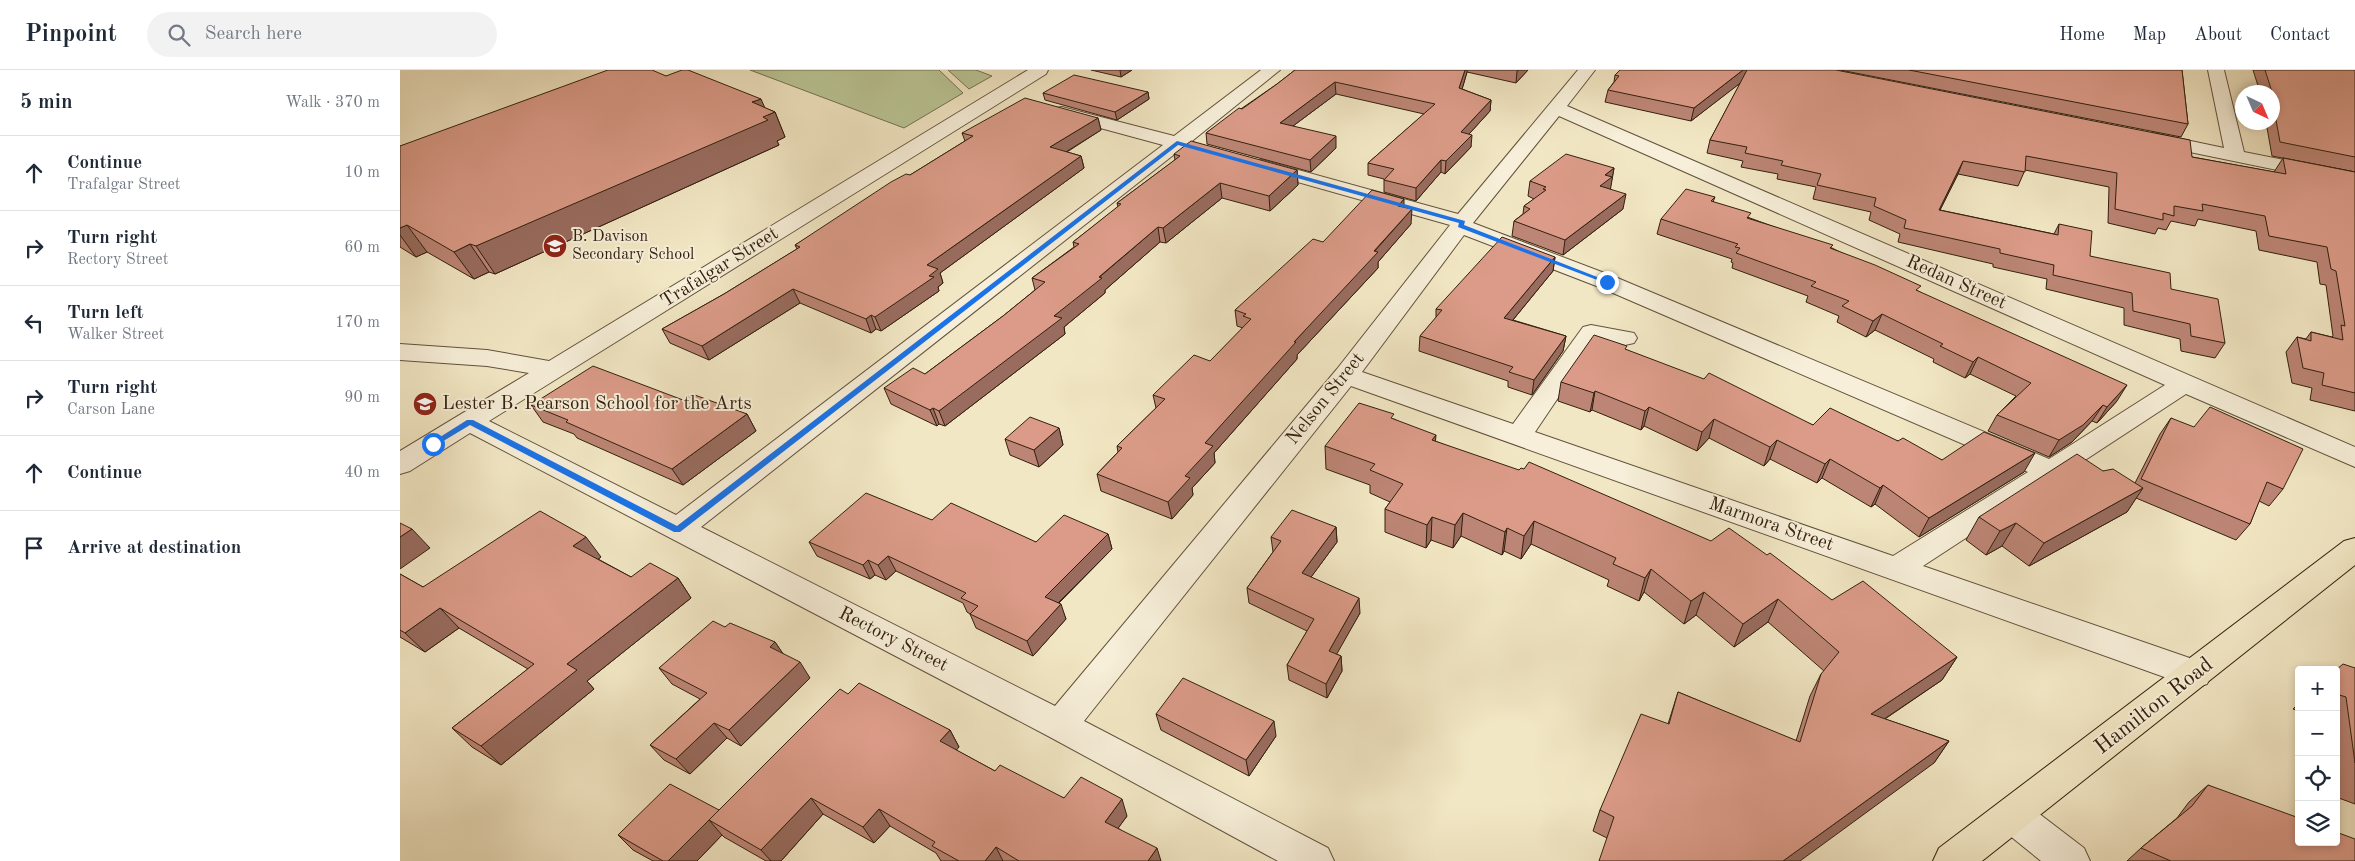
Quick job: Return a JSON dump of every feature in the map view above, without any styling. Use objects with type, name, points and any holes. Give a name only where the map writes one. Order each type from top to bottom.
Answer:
[{"type":"main road","name":"Hamilton Road","points":[[1952,861],[2355,549]]},
{"type":"street","name":"Trafalgar Street","points":[[400,464],[1040,70]]},
{"type":"street","points":[[677,530],[1272,70]]},
{"type":"street","name":"Nelson Street","points":[[1060,724],[1346,375],[1462,224],[1587,70]]},
{"type":"street","points":[[2216,70],[2235,155]]},
{"type":"street","points":[[1000,95],[1028,103]]},
{"type":"street","points":[[1046,108],[1206,151]]},
{"type":"street","name":"Redan Street","points":[[1557,108],[2355,458]]},
{"type":"street","points":[[2137,136],[2355,180]]},
{"type":"street","points":[[1244,161],[1462,224],[1607,282],[2051,471]]},
{"type":"street","points":[[1518,436],[1591,332],[1626,338]]},
{"type":"street","points":[[400,352],[487,358],[554,370]]},
{"type":"street","name":"Marmora Street","points":[[1346,375],[2195,674]]},
{"type":"street","points":[[1895,569],[2051,471],[2184,383]]},
{"type":"street","name":"Rectory Street","points":[[470,422],[677,530],[1060,724],[1315,861]]},
{"type":"street","points":[[2012,815],[2071,861]]},
{"type":"green space","points":[[750,70],[939,70],[963,93],[904,128]]},
{"type":"green space","points":[[948,70],[976,70],[992,76],[969,89]]},
{"type":"building","points":[[608,70],[652,70],[666,76],[682,70],[688,70],[761,99],[752,102],[775,112],[763,117],[768,120],[476,246],[470,244],[454,252],[407,225],[400,228],[400,146]]},
{"type":"building","points":[[1295,70],[1465,70],[1459,88],[1491,100],[1461,132],[1472,135],[1446,161],[1441,160],[1416,188],[1384,180],[1394,169],[1368,163],[1435,104],[1335,82],[1280,123],[1336,136],[1310,160],[1206,133]]},
{"type":"building","points":[[1620,70],[1743,70],[1694,108],[1608,90],[1619,76],[1615,75]]},
{"type":"building","points":[[1747,70],[1836,70],[2190,140],[2192,157],[2286,174],[2283,158],[2355,172],[2355,393],[2322,385],[2324,373],[2303,368],[2297,337],[2311,341],[2311,332],[2343,340],[2341,325],[2345,326],[2336,271],[2331,269],[2327,247],[2269,236],[2265,216],[2202,204],[2203,211],[2174,206],[2174,216],[2163,213],[2163,220],[2115,209],[2117,173],[2026,156],[2025,172],[1963,161],[1939,210],[2058,235],[2059,224],[2092,231],[2090,256],[2170,273],[2171,289],[2218,299],[2225,343],[2191,336],[2190,324],[2133,311],[2132,293],[2053,275],[2054,265],[2000,253],[2000,249],[1904,228],[1906,220],[1874,206],[1876,198],[1817,185],[1821,174],[1781,165],[1783,161],[1745,153],[1747,147],[1710,140]]},
{"type":"building","points":[[1909,70],[2182,70],[2188,124]]},
{"type":"building","points":[[2265,70],[2355,70],[2355,157],[2280,142],[2278,130],[2280,130],[2280,85],[2270,85]]},
{"type":"building","points":[[1074,75],[1148,92],[1115,112],[1043,93]]},
{"type":"building","points":[[1025,98],[1098,118],[1050,147],[1081,156],[927,265],[938,269],[929,276],[934,277],[875,317],[871,315],[866,319],[793,289],[702,346],[662,329],[724,294],[800,247],[795,245],[891,182],[906,174],[910,175],[973,136],[962,133]]},
{"type":"building","points":[[1191,141],[1297,170],[1269,196],[1220,183],[1163,228],[1158,227],[1099,277],[1102,278],[1054,316],[1062,318],[939,411],[933,408],[930,410],[884,388],[913,368],[925,374],[1003,316],[1045,282],[1032,278],[1079,244],[1073,242],[1121,204],[1117,203],[1180,156],[1174,154]]},
{"type":"building","points":[[1566,154],[1614,168],[1605,175],[1612,177],[1600,186],[1626,194],[1565,240],[1514,221],[1530,209],[1524,206],[1546,190],[1543,189],[1546,187],[1530,181]]},
{"type":"building","points":[[1686,189],[1715,197],[1711,201],[1751,213],[1747,218],[1833,245],[1830,248],[1875,265],[1921,286],[1916,290],[2127,385],[2107,407],[2103,405],[2083,425],[2059,440],[1997,415],[2031,383],[1978,357],[1973,362],[1940,346],[1943,344],[1882,314],[1873,321],[1842,306],[1849,301],[1811,286],[1816,282],[1736,253],[1740,248],[1735,247],[1738,244],[1661,219]]},
{"type":"building","points":[[1372,190],[1404,199],[1398,206],[1412,209],[1374,251],[1378,252],[1294,342],[1296,342],[1205,443],[1213,446],[1185,476],[1190,478],[1168,502],[1097,474],[1122,448],[1117,446],[1165,399],[1153,395],[1194,355],[1210,361],[1251,319],[1243,316],[1246,314],[1235,310],[1313,239],[1323,242]]},
{"type":"building","points":[[1502,237],[1555,257],[1504,318],[1566,336],[1534,380],[1509,372],[1513,367],[1420,336],[1442,310],[1436,309]]},
{"type":"building","points":[[1594,335],[1627,346],[1625,349],[1704,379],[1709,373],[1813,425],[1830,408],[1898,441],[1903,438],[1942,460],[1984,432],[2035,453],[1929,518],[1883,485],[1880,488],[1830,459],[1825,464],[1777,440],[1770,447],[1714,419],[1702,432],[1649,407],[1645,411],[1595,391],[1594,393],[1561,382]]},
{"type":"building","points":[[593,366],[683,400],[692,394],[747,414],[672,469],[566,422],[568,420],[531,405]]},
{"type":"building","points":[[1359,403],[1394,414],[1391,418],[1436,435],[1432,440],[1519,470],[1521,468],[1524,469],[1529,462],[1711,541],[1729,528],[1767,555],[1770,553],[1832,600],[1863,581],[1957,657],[1871,714],[1949,741],[1783,861],[1599,861],[1614,817],[1600,810],[1641,714],[1669,724],[1678,692],[1800,742],[1821,674],[1839,652],[1778,599],[1743,624],[1704,592],[1691,601],[1651,569],[1645,578],[1613,564],[1616,558],[1534,521],[1524,536],[1507,528],[1505,532],[1463,513],[1455,525],[1432,517],[1427,525],[1385,509],[1403,484],[1370,470],[1375,464],[1325,446]]},
{"type":"building","points":[[2210,407],[2303,449],[2283,489],[2267,482],[2250,524],[2141,479],[2171,418],[2194,427]]},
{"type":"building","points":[[1030,417],[1059,428],[1034,450],[1005,439]]},
{"type":"building","points":[[2077,454],[2103,471],[2113,469],[2143,488],[2044,543],[2016,523],[2000,531],[1979,517]]},
{"type":"building","points":[[866,493],[932,520],[951,503],[1036,542],[1064,515],[1108,534],[1045,597],[1061,604],[1027,641],[970,614],[978,606],[961,598],[966,593],[888,556],[878,565],[868,560],[863,565],[809,542]]},
{"type":"building","points":[[1292,510],[1336,527],[1302,573],[1359,598],[1329,651],[1341,656],[1326,684],[1287,665],[1314,619],[1247,588],[1281,541],[1271,537]]},
{"type":"building","points":[[540,511],[586,537],[573,546],[631,577],[650,563],[678,578],[567,664],[577,670],[481,746],[452,728],[534,664],[440,608],[405,633],[400,630],[400,574],[423,587]]},
{"type":"building","points":[[400,523],[412,529],[400,537]]},
{"type":"building","points":[[713,621],[725,627],[730,623],[775,642],[770,647],[800,662],[729,730],[714,723],[676,759],[650,745],[707,693],[659,668]]},
{"type":"building","points":[[2343,664],[2355,668],[2355,763],[2346,697],[2340,695],[2340,667]]},
{"type":"building","points":[[1183,678],[1274,721],[1246,760],[1156,714]]},
{"type":"building","points":[[859,683],[950,730],[940,741],[995,771],[1000,765],[1064,798],[1081,777],[1122,799],[1105,822],[1157,848],[1148,861],[1019,861],[996,847],[985,861],[959,861],[932,846],[935,842],[879,809],[863,827],[811,798],[761,850],[709,820],[840,689],[848,694]]},
{"type":"building","points":[[670,784],[719,810],[668,861],[663,861],[618,835]]},
{"type":"building","points":[[2208,785],[2295,817],[2295,846],[2340,846],[2340,833],[2355,839],[2355,861],[2171,861],[2141,848],[2192,806]]},
{"type":"place","name":"B. Davison Secondary School","points":[[555,246]]},
{"type":"place","name":"Lester B. Pearson School for the Arts","points":[[425,404]]},
{"type":"route","points":[[433,444],[470,422],[677,530],[1177,143],[1463,222],[1461,226],[1607,282]]}]
